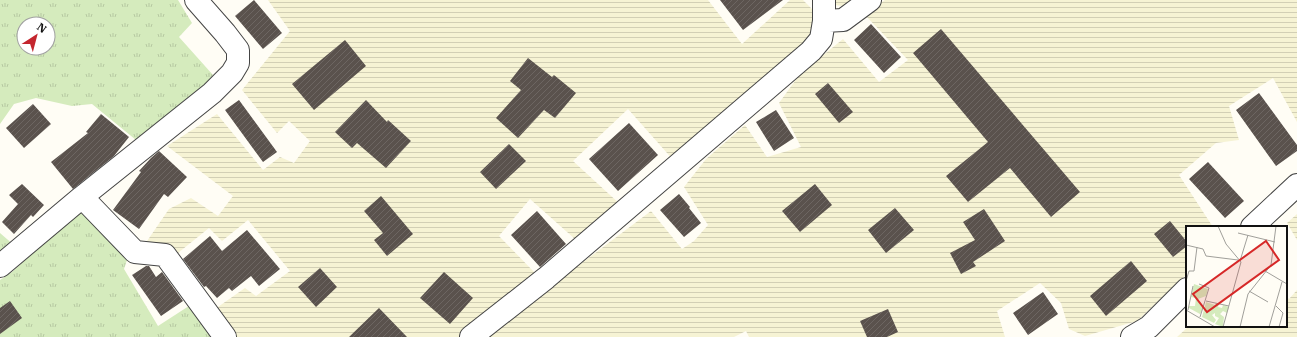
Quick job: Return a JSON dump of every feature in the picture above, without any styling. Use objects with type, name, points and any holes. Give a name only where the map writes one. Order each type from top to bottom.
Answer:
[{"type":"street","points":[[0,266],[82,197],[212,92],[232,73],[238,63],[238,50],[196,0]]},
{"type":"street","points":[[471,337],[546,278],[811,51],[821,39],[824,10],[843,20],[870,0]]},
{"type":"street","points":[[1253,226],[1297,184]]},
{"type":"street","points":[[82,197],[135,252],[165,255],[226,337]]},
{"type":"street","points":[[1132,337],[1149,327],[1186,290]]},
{"type":"shaded area","points":[[268,0],[708,0],[742,44],[790,0],[803,0],[813,10],[813,36],[675,162],[628,109],[573,161],[622,206],[576,240],[530,199],[499,236],[537,275],[459,337],[236,337],[215,309],[245,288],[256,296],[290,271],[248,220],[222,241],[209,228],[178,253],[145,244],[169,209],[191,198],[218,216],[233,196],[167,146],[217,114],[263,170],[280,157],[294,163],[310,141],[289,121],[277,133],[242,90],[290,31]]},
{"type":"shaded area","points":[[835,0],[857,0],[849,7],[835,5]]},
{"type":"shaded area","points":[[885,0],[1297,0],[1297,122],[1273,78],[1229,106],[1239,140],[1216,143],[1179,175],[1212,226],[1186,226],[1186,275],[1137,321],[1085,336],[1069,329],[1061,303],[1040,283],[997,311],[1005,337],[749,337],[746,331],[734,337],[489,337],[554,284],[651,211],[682,249],[694,241],[708,225],[684,187],[706,159],[745,125],[767,157],[801,147],[779,103],[800,74],[843,39],[879,82],[908,60],[864,14]]},
{"type":"shaded area","points":[[1297,214],[1297,240],[1287,223]]},
{"type":"shaded area","points":[[1297,290],[1297,337],[1177,337],[1188,327],[1287,327],[1287,297],[1289,299]]},
{"type":"green space","points":[[0,0],[178,0],[192,23],[179,37],[213,75],[204,85],[136,140],[92,104],[72,106],[36,98],[14,104],[0,124]]},
{"type":"green space","points":[[79,211],[128,257],[124,269],[158,326],[192,304],[216,337],[0,337],[0,280],[12,272]]},
{"type":"green space","points":[[0,233],[15,246],[0,259]]},
{"type":"building","points":[[254,0],[282,33],[263,49],[235,16]]},
{"type":"building","points":[[720,0],[783,0],[743,30]]},
{"type":"building","points":[[871,24],[901,57],[884,73],[854,40]]},
{"type":"building","points":[[941,29],[1080,192],[1051,217],[1010,168],[968,202],[946,176],[988,142],[913,53]]},
{"type":"building","points":[[345,40],[366,66],[314,110],[292,84]]},
{"type":"building","points":[[528,58],[552,77],[554,75],[576,93],[555,118],[544,110],[518,138],[496,118],[521,90],[510,81]]},
{"type":"building","points":[[828,83],[853,112],[839,123],[815,94]]},
{"type":"building","points":[[1259,93],[1297,145],[1297,151],[1276,166],[1236,110]]},
{"type":"building","points":[[239,100],[277,152],[263,162],[225,110]]},
{"type":"building","points":[[366,100],[387,122],[388,120],[411,141],[386,168],[357,143],[352,148],[335,132]]},
{"type":"building","points":[[33,104],[51,124],[24,148],[6,128]]},
{"type":"building","points":[[776,110],[794,138],[774,151],[756,122]]},
{"type":"building","points":[[101,114],[129,137],[114,156],[73,189],[51,162],[88,133],[86,132]]},
{"type":"building","points":[[629,123],[658,155],[618,191],[589,159]]},
{"type":"building","points":[[509,144],[526,161],[496,189],[480,172]]},
{"type":"building","points":[[159,151],[187,177],[168,197],[164,194],[139,229],[113,210],[141,172],[139,171]]},
{"type":"building","points":[[1208,162],[1244,201],[1225,218],[1189,179]]},
{"type":"building","points":[[22,184],[44,205],[33,217],[31,215],[14,234],[2,222],[18,204],[9,195]]},
{"type":"building","points":[[815,184],[832,205],[800,232],[782,211]]},
{"type":"building","points":[[679,194],[701,223],[684,237],[660,210]]},
{"type":"building","points":[[381,196],[413,234],[387,256],[374,240],[383,233],[364,211]]},
{"type":"building","points":[[895,208],[914,230],[886,253],[868,230]]},
{"type":"building","points":[[984,209],[1005,241],[973,262],[976,266],[961,274],[950,253],[975,240],[963,222]]},
{"type":"building","points":[[537,211],[566,244],[540,267],[511,235]]},
{"type":"building","points":[[1170,221],[1186,241],[1186,247],[1173,257],[1154,234]]},
{"type":"building","points":[[247,230],[280,269],[259,286],[251,276],[232,291],[229,288],[217,298],[206,286],[204,287],[183,259],[210,236],[222,251]]},
{"type":"building","points":[[1131,261],[1147,281],[1106,316],[1090,296]]},
{"type":"building","points":[[146,266],[149,266],[156,277],[162,272],[183,301],[161,316],[132,275]]},
{"type":"building","points":[[320,268],[337,287],[316,307],[298,287]]},
{"type":"building","points":[[444,272],[473,298],[450,324],[420,298]]},
{"type":"building","points":[[1043,292],[1058,314],[1028,335],[1013,313]]},
{"type":"building","points":[[10,301],[22,318],[0,334],[0,308]]},
{"type":"building","points":[[379,308],[407,337],[349,337]]},
{"type":"building","points":[[888,309],[898,332],[887,337],[867,337],[860,321]]}]
